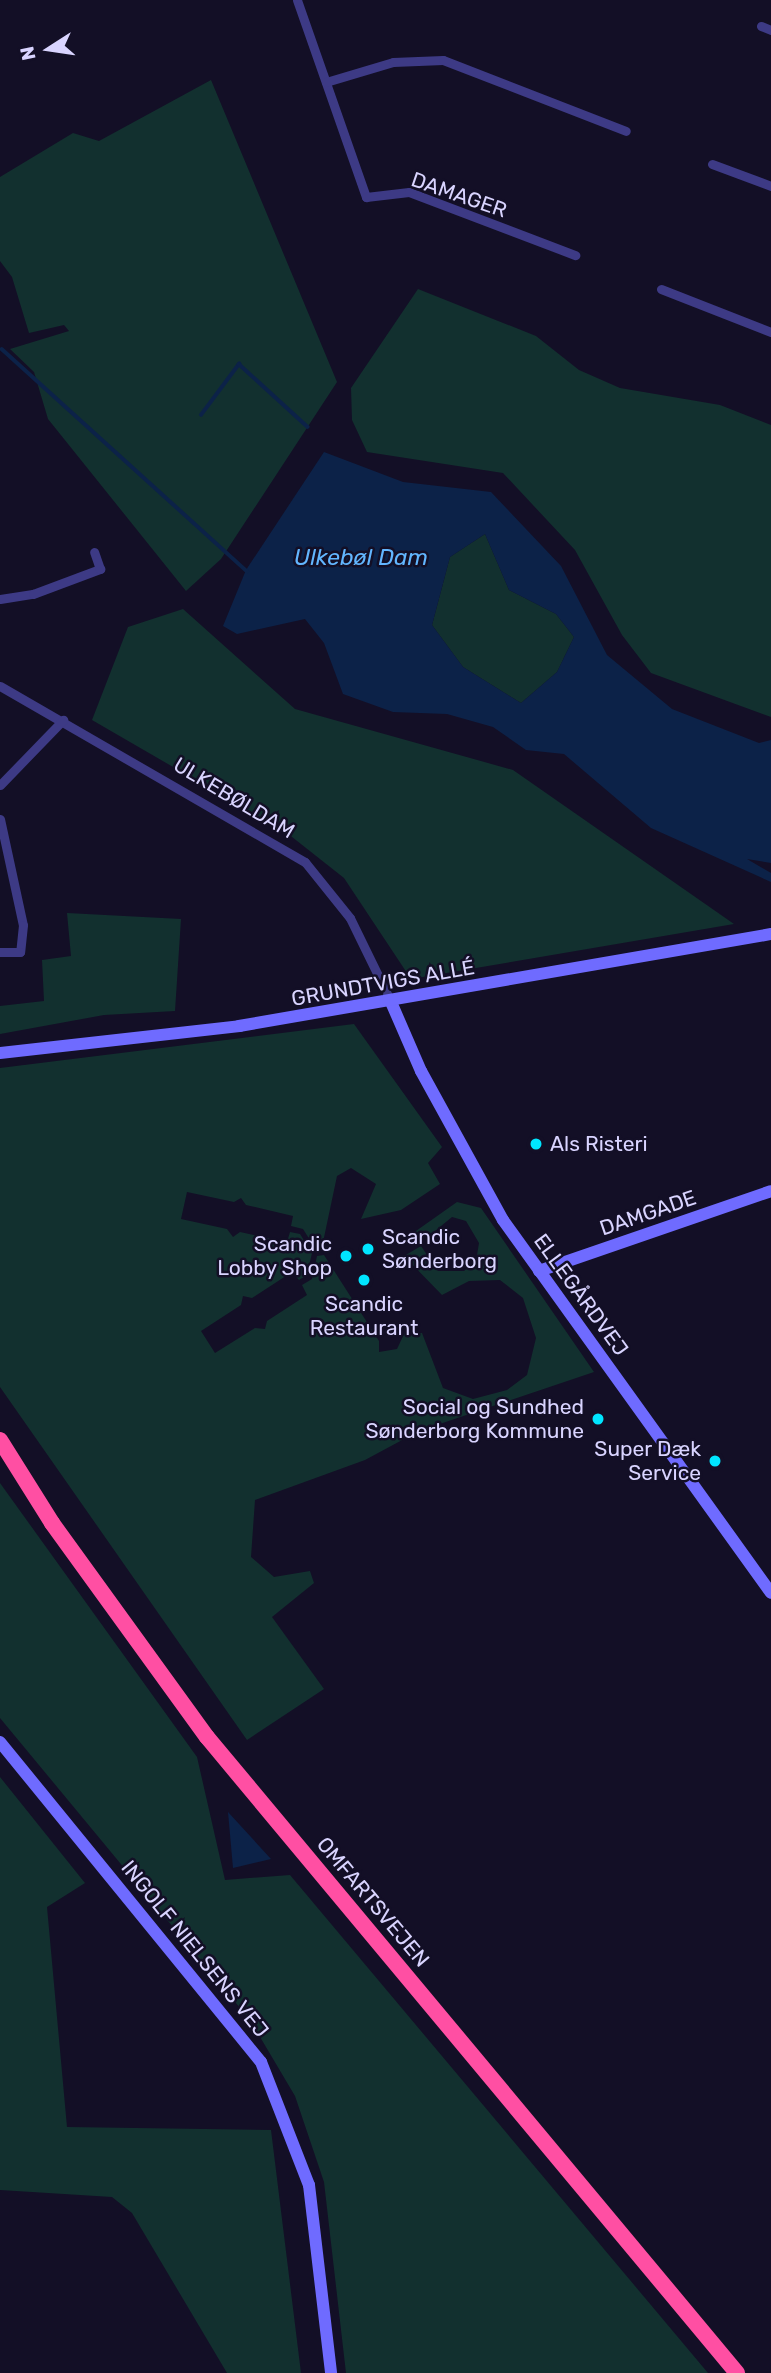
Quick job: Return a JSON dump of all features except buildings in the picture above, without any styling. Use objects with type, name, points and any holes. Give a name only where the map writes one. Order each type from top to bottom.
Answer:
[{"type":"highway","name":"OMFARTSVEJEN","points":[[0,1440],[52,1523],[207,1737],[737,2373]]},
{"type":"street","name":"DAMAGER","points":[[297,0],[366,197],[409,192],[575,255]]},
{"type":"street","points":[[326,82],[393,62],[443,60],[626,131]]},
{"type":"street","points":[[712,164],[771,186]]},
{"type":"street","points":[[661,289],[771,332]]},
{"type":"street","points":[[0,599],[33,594],[100,569],[94,552]]},
{"type":"street","name":"ULKEBØLDAM","points":[[0,686],[305,862],[350,918],[391,1002]]},
{"type":"street","points":[[0,785],[63,720]]},
{"type":"street","points":[[0,819],[23,925],[20,952],[0,952]]},
{"type":"street","name":"GRUNDTVIGS ALLÉ","points":[[0,1053],[391,1002],[771,934]]},
{"type":"street","name":"ELLEGÅRDVEJ","points":[[391,1002],[475,1174],[539,1271],[771,1593]]},
{"type":"street","name":"DAMGADE","points":[[539,1271],[771,1191]]},
{"type":"street","name":"INGOLF NIELSENS VEJ","points":[[0,1742],[261,2062],[309,2185],[331,2373]]},
{"type":"green space","points":[[211,80],[337,382],[221,559],[186,591],[48,419],[34,372],[10,349],[69,331],[64,325],[29,333],[12,277],[0,261],[0,177],[73,133],[99,141]]},
{"type":"green space","points":[[418,289],[536,336],[579,370],[620,388],[720,405],[771,425],[771,717],[651,673],[622,635],[575,550],[503,473],[367,452],[352,420],[351,388]]},
{"type":"green space","points":[[485,534],[509,590],[556,614],[574,637],[557,672],[521,703],[463,667],[432,625],[450,557]]},
{"type":"green space","points":[[183,609],[295,709],[513,770],[734,924],[411,979],[344,878],[287,833],[92,720],[128,627]]},
{"type":"green space","points":[[67,913],[181,919],[175,1011],[104,1015],[0,1034],[0,1006],[44,1001],[42,960],[71,956]]},
{"type":"green space","points":[[354,1024],[442,1147],[428,1163],[440,1184],[401,1210],[361,1219],[376,1184],[351,1168],[337,1176],[322,1247],[315,1248],[303,1229],[291,1226],[293,1216],[246,1205],[241,1198],[234,1202],[187,1192],[181,1219],[227,1229],[233,1237],[240,1232],[287,1242],[290,1232],[300,1234],[312,1253],[307,1275],[299,1280],[292,1272],[252,1298],[243,1296],[241,1305],[201,1331],[215,1353],[255,1328],[265,1329],[267,1321],[307,1295],[302,1285],[312,1279],[317,1256],[324,1255],[379,1341],[379,1352],[397,1349],[405,1332],[422,1333],[443,1388],[473,1399],[507,1390],[527,1375],[536,1338],[523,1298],[500,1280],[469,1281],[442,1295],[404,1256],[421,1246],[438,1271],[464,1271],[476,1261],[479,1243],[466,1221],[452,1217],[429,1236],[406,1238],[457,1202],[481,1208],[594,1372],[419,1431],[365,1460],[255,1500],[251,1557],[274,1577],[310,1571],[314,1583],[272,1617],[324,1689],[247,1740],[0,1387],[0,1068]]},
{"type":"green space","points":[[0,1483],[197,1757],[225,1880],[290,1875],[708,2373],[346,2373],[324,2182],[295,2096],[250,2020],[0,1718]]},
{"type":"green space","points":[[0,1777],[85,1883],[47,1907],[67,2127],[271,2130],[301,2373],[227,2373],[132,2213],[112,2197],[0,2190]]},
{"type":"water","name":"Ulkebøl Dam","points":[[324,452],[403,482],[491,492],[561,566],[607,655],[672,709],[759,743],[771,740],[771,863],[747,859],[771,873],[771,882],[651,828],[564,754],[526,750],[493,727],[447,714],[393,712],[343,694],[324,643],[305,619],[237,634],[223,626],[246,570]],"holes":[[[485,534],[509,590],[556,614],[574,637],[557,672],[521,703],[463,667],[432,625],[450,557]]]},
{"type":"water","points":[[228,1812],[271,1859],[233,1868]]},
{"type":"waterway","points":[[2,349],[247,571]]},
{"type":"waterway","points":[[201,415],[239,364],[308,427]]},
{"type":"place","name":"Als Risteri","points":[[536,1144]]},
{"type":"place","name":"Scandic Sønderborg","points":[[368,1249]]},
{"type":"place","name":"Scandic Lobby Shop","points":[[346,1256]]},
{"type":"place","name":"Scandic Restaurant","points":[[364,1280]]},
{"type":"place","name":"Social og Sundhed Sønderborg Kommune","points":[[598,1419]]},
{"type":"place","name":"Super Dæk Service","points":[[715,1461]]}]
